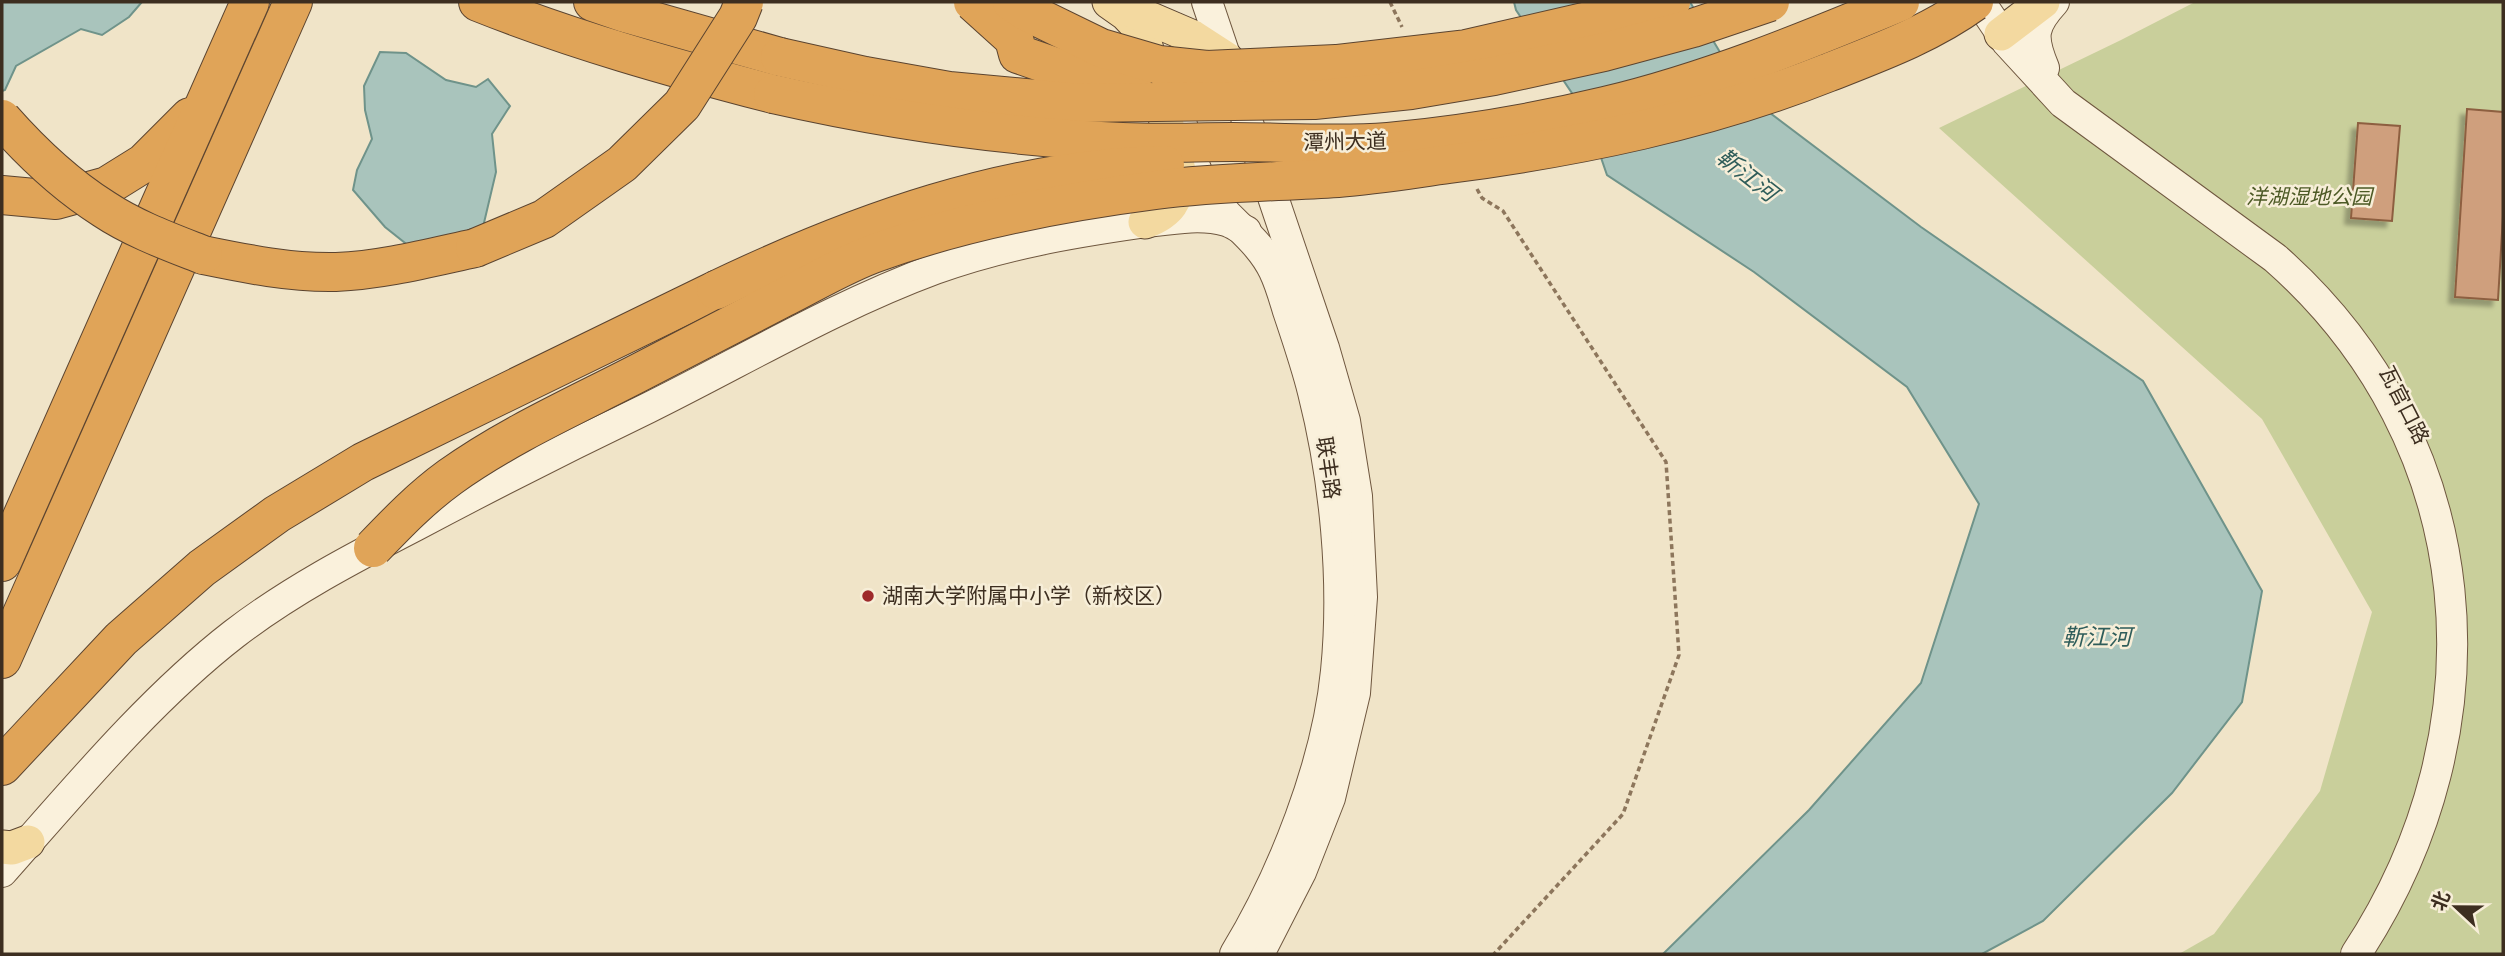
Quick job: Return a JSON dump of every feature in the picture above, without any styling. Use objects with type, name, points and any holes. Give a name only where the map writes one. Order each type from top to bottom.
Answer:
[{"type":"highway","points":[[2,562],[250,2]]},
{"type":"highway","points":[[2,659],[293,2]]},
{"type":"highway","name":"潭州大道","points":[[478,2],[692,73],[773,94],[940,127],[1123,142],[1387,142],[1509,126],[1653,93],[1812,38],[1900,2]]},
{"type":"highway","name":"潭州大道","points":[[593,2],[779,57],[865,76],[948,91],[1079,103],[1314,100],[1411,90],[1494,76],[1604,52],[1693,28],[1770,2]]},
{"type":"highway","points":[[2,119],[52,170],[105,210],[165,241],[203,255],[261,267],[335,272],[397,265],[474,248],[544,219],[622,164],[682,105],[738,18],[744,2]]},
{"type":"highway","points":[[953,2],[1014,39]]},
{"type":"highway","points":[[973,2],[1014,39],[1018,54],[1084,77],[1128,84],[1175,87],[1309,82],[1351,77],[1671,2]]},
{"type":"highway","points":[[1012,2],[1101,48],[1159,65],[1207,70],[1336,64],[1466,49]]},
{"type":"highway","points":[[373,548],[409,510],[476,460],[593,396],[874,253],[935,234],[1012,215],[1156,190],[1226,183],[1479,173],[1668,125],[1801,83],[1939,26],[1975,2]]},
{"type":"highway","points":[[2,195],[55,200],[107,186],[145,163],[206,100]]},
{"type":"highway","points":[[2,766],[121,639],[202,568],[276,514],[363,462],[790,254],[876,222],[1005,184],[1082,171],[1151,165],[1312,160],[1479,173]]},
{"type":"main road","points":[[1110,2],[1158,12],[1227,59]]},
{"type":"main road","points":[[1110,2],[1142,31],[1180,174],[1179,189],[1171,206],[1161,216],[1145,222]]},
{"type":"main road","name":"联丰路","points":[[1207,2],[1324,348],[1345,421],[1357,496],[1362,597],[1356,693],[1329,798],[1301,872],[1259,954]]},
{"type":"main road","points":[[1980,2],[2002,21],[2028,67],[2063,103],[2265,251],[2306,286],[2337,319],[2371,364],[2417,450],[2432,488],[2446,542],[2457,622],[2454,709],[2437,795],[2401,884],[2356,954]]},
{"type":"main road","points":[[2002,21],[2043,2]]},
{"type":"main road","points":[[2044,68],[2035,41],[2035,29],[2042,15],[2054,2]]},
{"type":"main road","name":"联丰路","points":[[1158,12],[1167,75],[1199,174],[1209,194],[1259,245],[1275,272],[1307,367],[1322,429],[1339,570],[1336,672],[1324,736],[1300,821],[1271,886],[1235,954]]},
{"type":"main road","name":"瓦官口路","points":[[2002,21],[2077,101],[2265,238],[2310,276],[2385,365],[2432,461],[2446,503],[2459,559],[2466,617],[2467,687],[2451,782],[2424,860],[2398,912],[2370,954]]},
{"type":"main road","points":[[2,872],[15,845],[169,691],[233,634],[308,583],[516,472],[859,301],[936,269],[1066,233],[1145,222],[1206,218],[1227,222],[1245,231]]},
{"type":"path","points":[[1390,2],[1407,39]]},
{"type":"path","points":[[1479,173],[1482,198],[1503,211],[1666,462],[1679,655],[1623,814],[1494,954]]},
{"type":"green space","name":"洋湖湿地公园","points":[[2195,2],[2503,2],[2503,954],[2179,954],[2214,934],[2320,791],[2372,612],[2262,419],[1939,128]]},
{"type":"water","points":[[2,2],[142,2],[129,17],[102,35],[81,29],[16,66],[5,90],[2,91]]},
{"type":"water","name":"靳江河","points":[[1514,2],[1690,2],[1745,94],[1921,227],[2143,381],[2262,591],[2242,702],[2172,793],[2043,921],[1982,954],[1663,954],[1809,810],[1921,683],[1979,504],[1907,387],[1754,272],[1607,175],[1586,114],[1516,10]]},
{"type":"water","points":[[380,52],[406,53],[446,80],[476,87],[488,79],[510,106],[492,134],[496,172],[483,227],[419,254],[385,227],[353,190],[357,170],[372,139],[365,110],[364,86]]},
{"type":"building","points":[[2467,109],[2503,112],[2503,216],[2498,300],[2455,297]]},
{"type":"building","points":[[2358,123],[2400,126],[2392,221],[2351,218]]},
{"type":"place","name":"湖南大学附属中小学（新校区）","points":[[868,596]]}]
